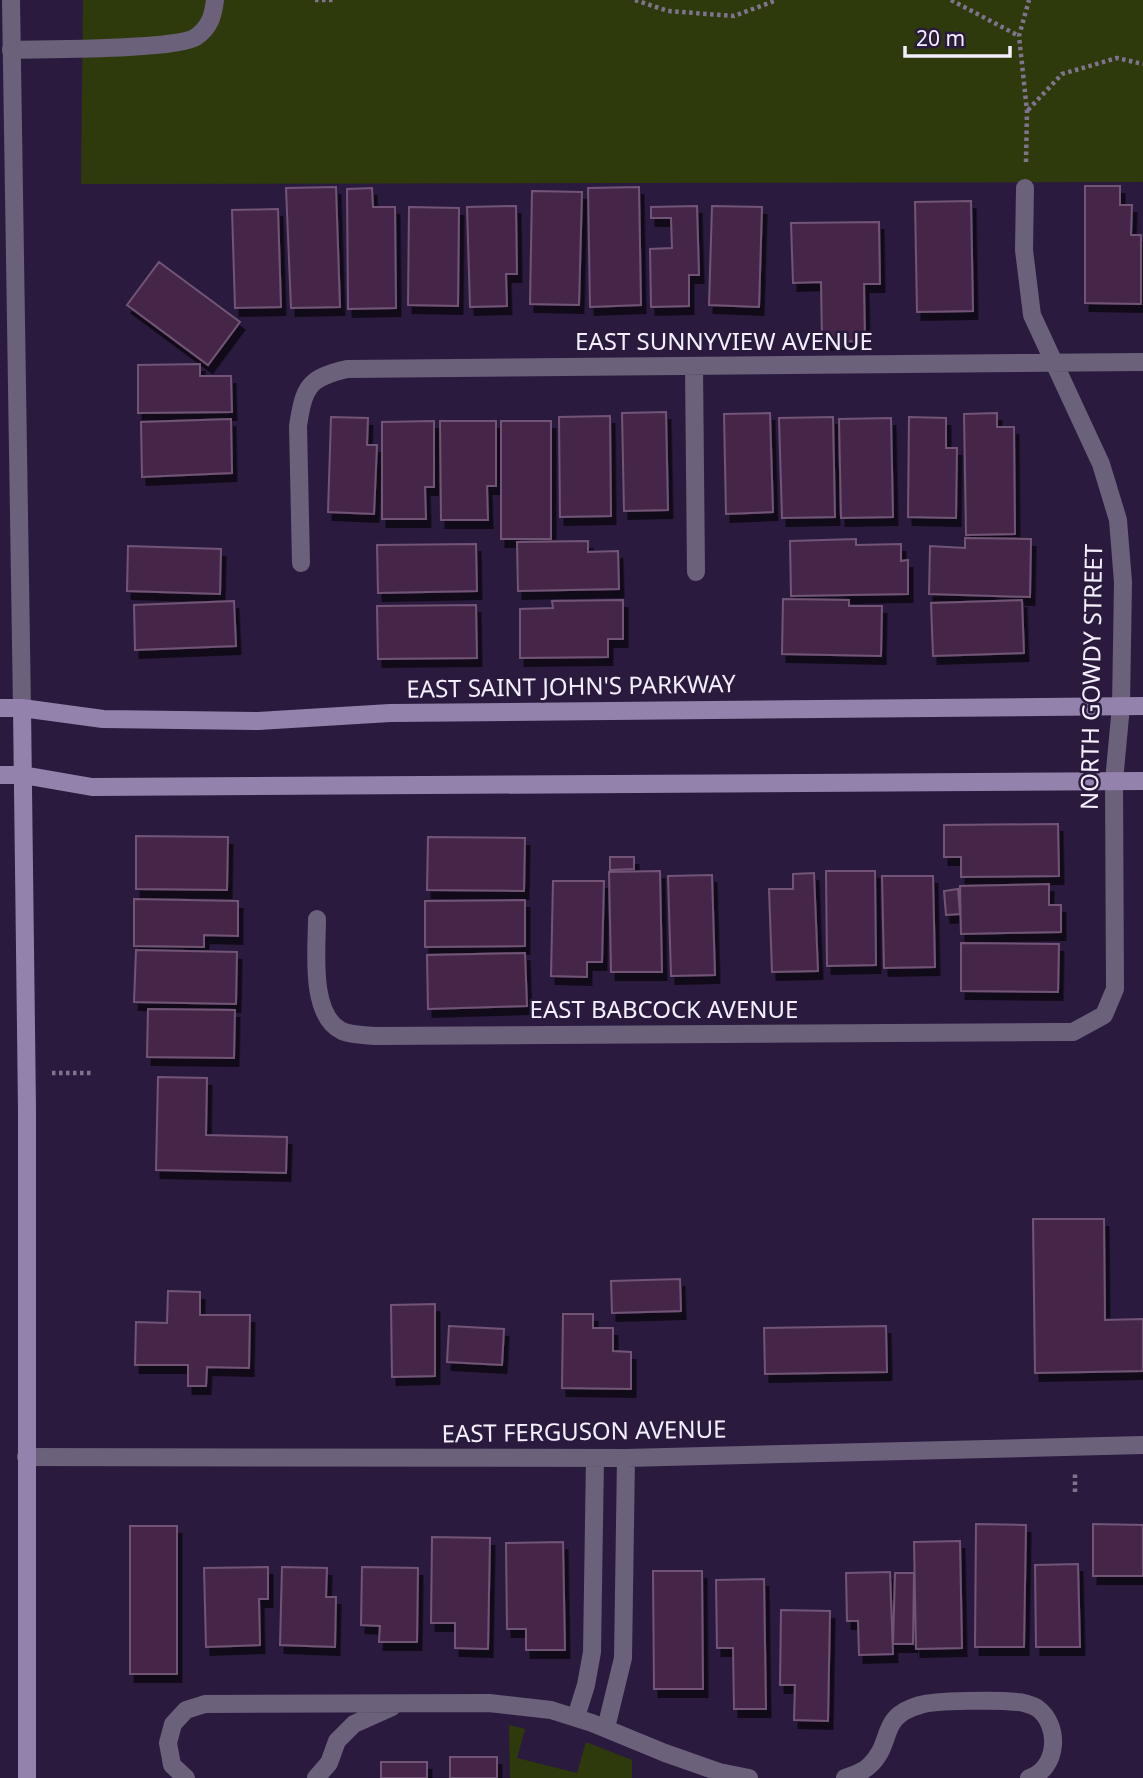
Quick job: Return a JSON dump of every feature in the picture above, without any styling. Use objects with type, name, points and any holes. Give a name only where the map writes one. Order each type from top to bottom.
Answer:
[{"type":"main road","name":"EAST SAINT JOHN'S PARKWAY","points":[[0,708],[22,708],[91,719],[258,721],[390,713],[1143,706]]},
{"type":"main road","points":[[22,708],[27,1073],[27,1778]]},
{"type":"main road","points":[[0,775],[23,775],[92,787],[1143,781]]},
{"type":"street","points":[[11,0],[22,708]]},
{"type":"street","points":[[11,50],[165,44],[195,38],[212,20],[215,0]]},
{"type":"street","name":"NORTH GOWDY STREET","points":[[1025,188],[1024,250],[1032,315],[1101,464],[1118,520],[1123,582],[1121,706],[1114,781],[1115,989],[1104,1015]]},
{"type":"street","name":"EAST SUNNYVIEW AVENUE","points":[[301,563],[298,426],[304,393],[310,384],[325,374],[347,369],[1143,362]]},
{"type":"street","points":[[694,366],[696,572]]},
{"type":"street","name":"EAST BABCOCK AVENUE","points":[[317,919],[317,979],[322,1011],[342,1031],[375,1036],[1073,1032],[1104,1015]]},
{"type":"street","name":"EAST FERGUSON AVENUE","points":[[26,1457],[626,1458],[1143,1445]]},
{"type":"street","points":[[576,1717],[592,1652],[594,1458]]},
{"type":"street","points":[[606,1728],[623,1658],[626,1458]]},
{"type":"street","points":[[845,1778],[868,1768],[881,1751],[888,1727],[901,1711],[924,1703],[1018,1702],[1037,1709],[1050,1725],[1054,1744],[1049,1762],[1036,1776],[1029,1778]]},
{"type":"street","points":[[186,1778],[172,1765],[168,1743],[173,1724],[186,1710],[205,1704],[489,1703],[551,1710],[576,1717],[665,1753],[719,1772],[749,1778]]},
{"type":"street","points":[[316,1778],[330,1763],[337,1741],[354,1724],[398,1704]]},
{"type":"path","points":[[315,0],[336,0]]},
{"type":"path","points":[[635,0],[668,11],[734,16],[777,0]]},
{"type":"path","points":[[951,0],[1019,36]]},
{"type":"path","points":[[1025,188],[1027,111],[1019,36],[1029,0]]},
{"type":"path","points":[[1027,111],[1062,74],[1117,58],[1143,64]]},
{"type":"path","points":[[27,1073],[93,1073]]},
{"type":"green space","points":[[83,0],[1143,0],[1143,182],[81,184]]},
{"type":"green space","points":[[509,1725],[525,1729],[517,1758],[577,1773],[586,1742],[632,1760],[632,1778],[510,1778]]},
{"type":"building","points":[[1085,186],[1120,186],[1120,205],[1132,205],[1131,235],[1141,235],[1141,304],[1085,303]]},
{"type":"building","points":[[336,187],[340,307],[291,308],[286,188]]},
{"type":"building","points":[[639,187],[641,305],[590,307],[588,188]]},
{"type":"building","points":[[372,188],[373,207],[395,207],[396,308],[348,309],[347,189]]},
{"type":"building","points":[[532,191],[582,192],[579,305],[530,304]]},
{"type":"building","points":[[971,201],[973,311],[917,312],[915,202]]},
{"type":"building","points":[[516,206],[517,274],[506,274],[507,306],[470,307],[467,207]]},
{"type":"building","points":[[697,206],[699,275],[689,275],[689,306],[651,307],[650,249],[672,248],[671,218],[651,218],[651,207]]},
{"type":"building","points":[[712,206],[762,207],[759,307],[709,305]]},
{"type":"building","points":[[409,207],[459,208],[458,306],[408,305]]},
{"type":"building","points":[[278,209],[281,307],[235,308],[232,210]]},
{"type":"building","points":[[879,222],[880,284],[864,284],[865,341],[822,342],[821,282],[793,283],[791,223]]},
{"type":"building","points":[[159,262],[240,322],[208,365],[127,305]]},
{"type":"building","points":[[200,364],[200,376],[231,376],[232,412],[138,413],[138,365]]},
{"type":"building","points":[[666,412],[668,510],[624,511],[622,413]]},
{"type":"building","points":[[770,413],[773,512],[726,514],[724,414]]},
{"type":"building","points":[[997,413],[997,427],[1014,427],[1015,534],[966,535],[964,414]]},
{"type":"building","points":[[610,416],[611,516],[560,517],[559,417]]},
{"type":"building","points":[[331,417],[368,418],[367,445],[377,445],[374,514],[328,512]]},
{"type":"building","points":[[833,417],[835,517],[782,518],[779,418]]},
{"type":"building","points":[[909,417],[946,418],[946,448],[957,448],[956,518],[908,517]]},
{"type":"building","points":[[891,418],[893,517],[841,518],[839,419]]},
{"type":"building","points":[[231,419],[232,473],[142,477],[141,422]]},
{"type":"building","points":[[434,421],[434,487],[425,487],[426,519],[382,519],[382,422]]},
{"type":"building","points":[[440,421],[496,421],[496,486],[487,486],[488,520],[441,520]]},
{"type":"building","points":[[501,421],[551,421],[551,539],[501,539]]},
{"type":"building","points":[[965,538],[1031,539],[1030,597],[929,594],[930,546],[965,548]]},
{"type":"building","points":[[856,539],[856,545],[901,544],[901,561],[908,560],[908,594],[791,596],[790,541]]},
{"type":"building","points":[[588,541],[588,552],[618,551],[619,589],[518,591],[517,542]]},
{"type":"building","points":[[476,544],[477,591],[378,593],[377,545]]},
{"type":"building","points":[[128,546],[221,549],[220,594],[127,591]]},
{"type":"building","points":[[783,599],[849,600],[849,606],[882,606],[881,656],[782,654]]},
{"type":"building","points":[[623,600],[623,639],[608,639],[608,657],[520,658],[520,609],[553,608],[552,601]]},
{"type":"building","points":[[1022,600],[1024,653],[933,656],[931,603]]},
{"type":"building","points":[[234,601],[236,646],[135,650],[134,605]]},
{"type":"building","points":[[476,605],[477,658],[378,659],[377,606]]},
{"type":"building","points":[[1058,824],[1059,876],[961,877],[961,857],[944,857],[944,825]]},
{"type":"building","points":[[136,836],[228,837],[227,890],[136,889]]},
{"type":"building","points":[[428,837],[525,838],[524,891],[427,890]]},
{"type":"building","points":[[610,857],[634,857],[634,869],[610,870]]},
{"type":"building","points":[[660,871],[662,972],[611,972],[609,872]]},
{"type":"building","points":[[826,871],[875,871],[876,965],[827,966]]},
{"type":"building","points":[[814,873],[818,971],[772,972],[769,889],[793,889],[793,874]]},
{"type":"building","points":[[712,875],[715,975],[671,976],[668,876]]},
{"type":"building","points":[[882,876],[933,876],[935,967],[884,968]]},
{"type":"building","points":[[553,881],[604,881],[602,962],[587,962],[587,977],[551,976]]},
{"type":"building","points":[[1049,884],[1049,905],[1061,905],[1061,932],[961,934],[960,886]]},
{"type":"building","points":[[958,889],[960,914],[946,915],[944,891]]},
{"type":"building","points":[[134,899],[238,901],[238,936],[204,935],[204,947],[134,946]]},
{"type":"building","points":[[525,900],[525,946],[425,947],[425,901]]},
{"type":"building","points":[[961,943],[1059,944],[1058,992],[961,991]]},
{"type":"building","points":[[136,950],[237,952],[236,1004],[134,1002]]},
{"type":"building","points":[[525,953],[527,1006],[428,1009],[427,955]]},
{"type":"building","points":[[148,1009],[235,1010],[234,1058],[147,1057]]},
{"type":"building","points":[[158,1077],[207,1078],[206,1135],[287,1137],[286,1173],[156,1170]]},
{"type":"building","points":[[1033,1219],[1104,1219],[1105,1320],[1143,1319],[1143,1371],[1035,1373]]},
{"type":"building","points":[[680,1279],[681,1311],[612,1313],[611,1281]]},
{"type":"building","points":[[168,1291],[200,1292],[200,1315],[250,1315],[249,1368],[207,1367],[206,1386],[188,1386],[188,1365],[135,1365],[136,1322],[167,1323]]},
{"type":"building","points":[[435,1304],[435,1376],[392,1377],[391,1305]]},
{"type":"building","points":[[563,1314],[593,1314],[593,1328],[613,1328],[613,1351],[631,1352],[631,1389],[562,1388]]},
{"type":"building","points":[[449,1326],[504,1329],[502,1365],[447,1362]]},
{"type":"building","points":[[886,1326],[887,1372],[765,1374],[764,1328]]},
{"type":"building","points":[[976,1524],[1026,1525],[1024,1647],[975,1647]]},
{"type":"building","points":[[1093,1524],[1143,1525],[1143,1576],[1093,1576]]},
{"type":"building","points":[[130,1526],[177,1526],[177,1674],[130,1674]]},
{"type":"building","points":[[432,1537],[490,1538],[488,1649],[455,1648],[455,1623],[431,1623]]},
{"type":"building","points":[[960,1541],[962,1648],[916,1649],[914,1542]]},
{"type":"building","points":[[563,1542],[565,1650],[526,1650],[526,1629],[507,1629],[506,1543]]},
{"type":"building","points":[[1078,1564],[1080,1647],[1036,1647],[1035,1565]]},
{"type":"building","points":[[268,1567],[268,1599],[259,1599],[260,1645],[206,1647],[204,1568]]},
{"type":"building","points":[[282,1567],[327,1568],[326,1597],[336,1597],[335,1647],[280,1645]]},
{"type":"building","points":[[362,1567],[418,1568],[417,1642],[379,1642],[380,1626],[361,1625]]},
{"type":"building","points":[[653,1571],[702,1571],[703,1689],[654,1689]]},
{"type":"building","points":[[890,1572],[893,1654],[859,1655],[858,1621],[847,1621],[846,1573]]},
{"type":"building","points":[[895,1573],[914,1573],[913,1644],[893,1644]]},
{"type":"building","points":[[764,1579],[766,1709],[734,1709],[733,1648],[717,1648],[716,1580]]},
{"type":"building","points":[[781,1610],[830,1611],[828,1721],[794,1720],[795,1685],[780,1685]]},
{"type":"building","points":[[450,1757],[497,1757],[497,1778],[450,1778]]},
{"type":"building","points":[[381,1762],[427,1762],[427,1778],[381,1778]]}]
